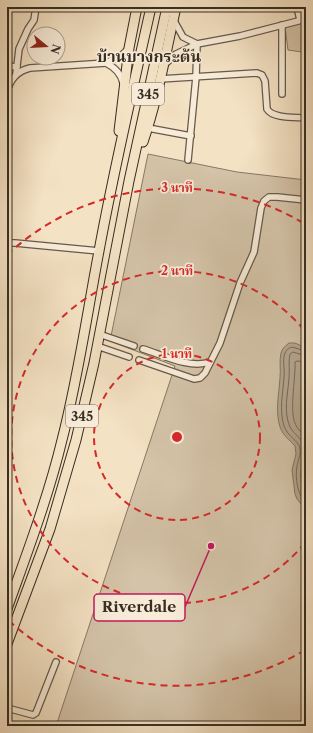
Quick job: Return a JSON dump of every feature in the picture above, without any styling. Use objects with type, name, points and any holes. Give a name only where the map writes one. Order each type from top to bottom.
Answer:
[{"type":"main road","points":[[114,178],[129,48],[137,7]]},
{"type":"main road","name":"345","points":[[7,609],[36,531],[62,441],[76,381],[99,251],[151,7]]},
{"type":"main road","name":"345","points":[[7,644],[50,529],[76,440],[97,346],[129,181],[167,7]]},
{"type":"main road","points":[[129,181],[148,128],[176,7]]},
{"type":"street","points":[[16,74],[19,49],[34,20],[36,7]]},
{"type":"street","points":[[163,67],[176,54],[197,44],[240,36],[303,20],[297,7]]},
{"type":"street","points":[[173,18],[183,37],[197,44]]},
{"type":"street","points":[[282,25],[282,94]]},
{"type":"street","points":[[188,160],[196,77],[197,44]]},
{"type":"street","points":[[7,92],[13,77],[21,70],[30,68],[106,63],[116,59],[129,48]]},
{"type":"street","points":[[106,63],[113,67],[123,80],[123,93]]},
{"type":"street","points":[[7,66],[17,67]]},
{"type":"street","points":[[160,79],[257,73],[262,75],[266,81],[267,109],[269,112],[282,116],[306,118]]},
{"type":"street","points":[[148,128],[191,136]]},
{"type":"street","points":[[139,360],[194,379],[200,378],[205,373],[220,343],[240,283],[250,263],[257,238],[261,208],[264,201],[270,197],[306,200]]},
{"type":"street","points":[[7,243],[99,251]]},
{"type":"street","points":[[99,334],[134,346]]},
{"type":"street","points":[[97,346],[129,357]]},
{"type":"street","points":[[143,349],[195,364],[202,365],[210,362]]},
{"type":"street","points":[[7,591],[16,583]]},
{"type":"street","points":[[7,708],[27,715],[36,713],[56,662]]},
{"type":"shaded area","points":[[306,20],[306,73],[302,70],[302,52],[288,50],[285,26]]},
{"type":"shaded area","points":[[148,154],[237,172],[306,180],[306,726],[56,726],[175,366],[110,341]]},
{"type":"water","points":[[289,343],[295,343],[306,348],[306,510],[295,494],[292,470],[296,454],[295,446],[285,436],[280,427],[278,415],[280,356],[285,346]]},
{"type":"place","name":"Riverdale","points":[[211,546]]},
{"type":"district","name":"บ้านบางกระต้น","points":[[149,56]]}]
